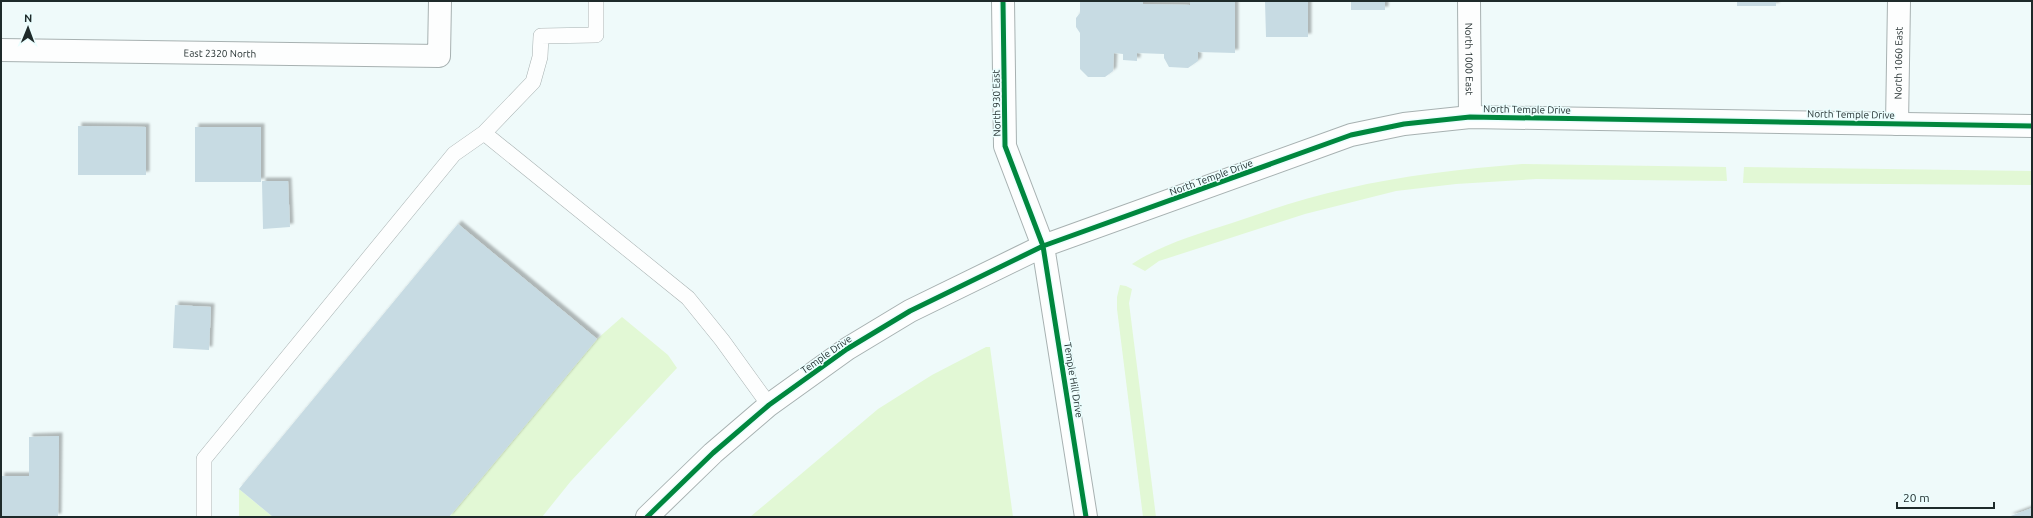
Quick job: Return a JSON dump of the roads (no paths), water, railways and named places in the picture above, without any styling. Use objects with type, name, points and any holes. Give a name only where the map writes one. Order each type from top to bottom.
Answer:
[{"type":"street","name":"East 2320 North","points":[[1,50],[440,56],[440,1]]},
{"type":"street","name":"North 930 East","points":[[1004,1],[1005,146],[1044,246]]},
{"type":"street","name":"North 1000 East","points":[[1469,1],[1470,117]]},
{"type":"street","name":"North 1060 East","points":[[1897,124],[1900,1]]},
{"type":"street","name":"North Temple Drive","points":[[1044,246],[1351,135],[1404,124],[1470,117],[2032,126]]},
{"type":"street","name":"Temple Drive","points":[[647,517],[712,453],[769,405],[847,348],[910,311],[1044,246]]},
{"type":"street","name":"Temple Hill Drive","points":[[1044,246],[1086,517]]},
{"type":"lane","points":[[204,517],[204,459],[454,154],[484,133],[533,82],[540,57],[541,36],[596,35],[596,1]]},
{"type":"lane","points":[[484,133],[688,298],[722,340],[769,405]]}]
